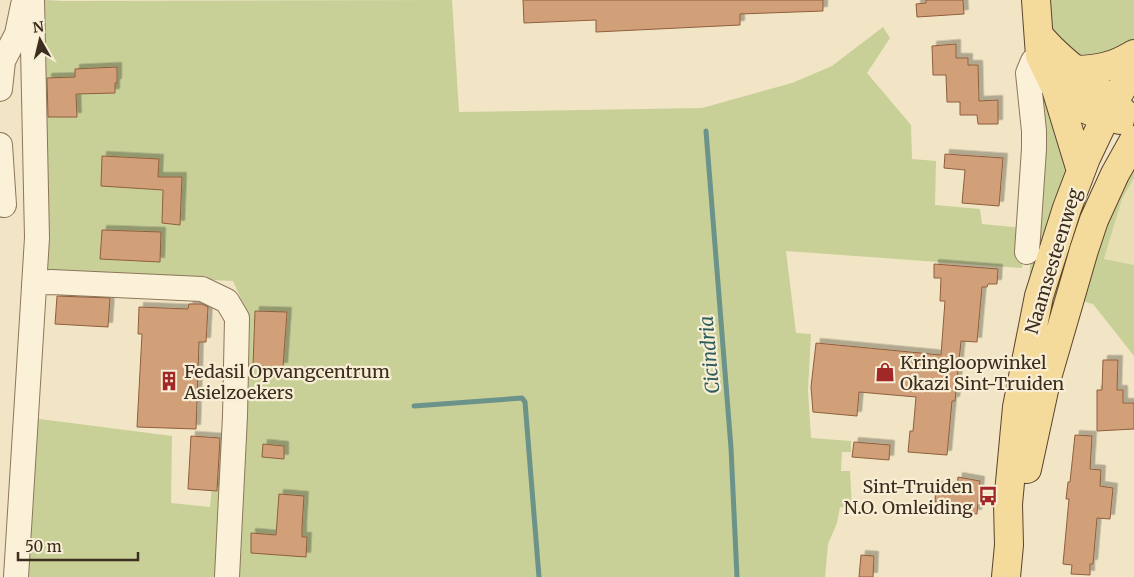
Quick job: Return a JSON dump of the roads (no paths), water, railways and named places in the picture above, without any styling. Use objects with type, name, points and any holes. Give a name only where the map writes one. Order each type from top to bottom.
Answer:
[{"type":"main road","points":[[1036,0],[1043,47],[1082,171]]},
{"type":"main road","points":[[1043,47],[1077,70],[1118,109]]},
{"type":"main road","points":[[1077,70],[1102,69],[1134,54]]},
{"type":"main road","points":[[1094,220],[1096,200],[1111,153],[1118,109],[1134,66]]},
{"type":"main road","points":[[1056,89],[1078,106],[1118,109]]},
{"type":"main road","name":"Naamsesteenweg","points":[[1006,577],[1009,545],[1008,504],[1017,407],[1031,296],[1082,171],[1118,109]]},
{"type":"main road","name":"Naamsesteenweg","points":[[1009,545],[1046,381],[1094,220],[1115,174],[1134,140]]},
{"type":"street","points":[[0,89],[3,61],[17,34],[24,0]]},
{"type":"street","points":[[16,577],[37,238],[32,0]]},
{"type":"street","name":"Naamsesteenweg","points":[[1027,252],[1034,149],[1028,73],[1033,61],[1043,47]]},
{"type":"street","points":[[0,145],[4,205]]},
{"type":"street","points":[[34,283],[51,282],[202,289],[227,301],[238,318],[227,577]]},
{"type":"waterway","name":"Cicindria","points":[[706,131],[731,448],[737,577]]},
{"type":"waterway","points":[[414,406],[522,398],[525,402],[539,577]]},
{"type":"place","name":"Kringloopwinkel Okazi Sint-Truiden","points":[[885,372]]},
{"type":"place","name":"Fedasil Opvangcentrum Asielzoekers","points":[[169,381]]},
{"type":"place","name":"Sint-Truiden N.O. Omleiding","points":[[988,496]]}]
